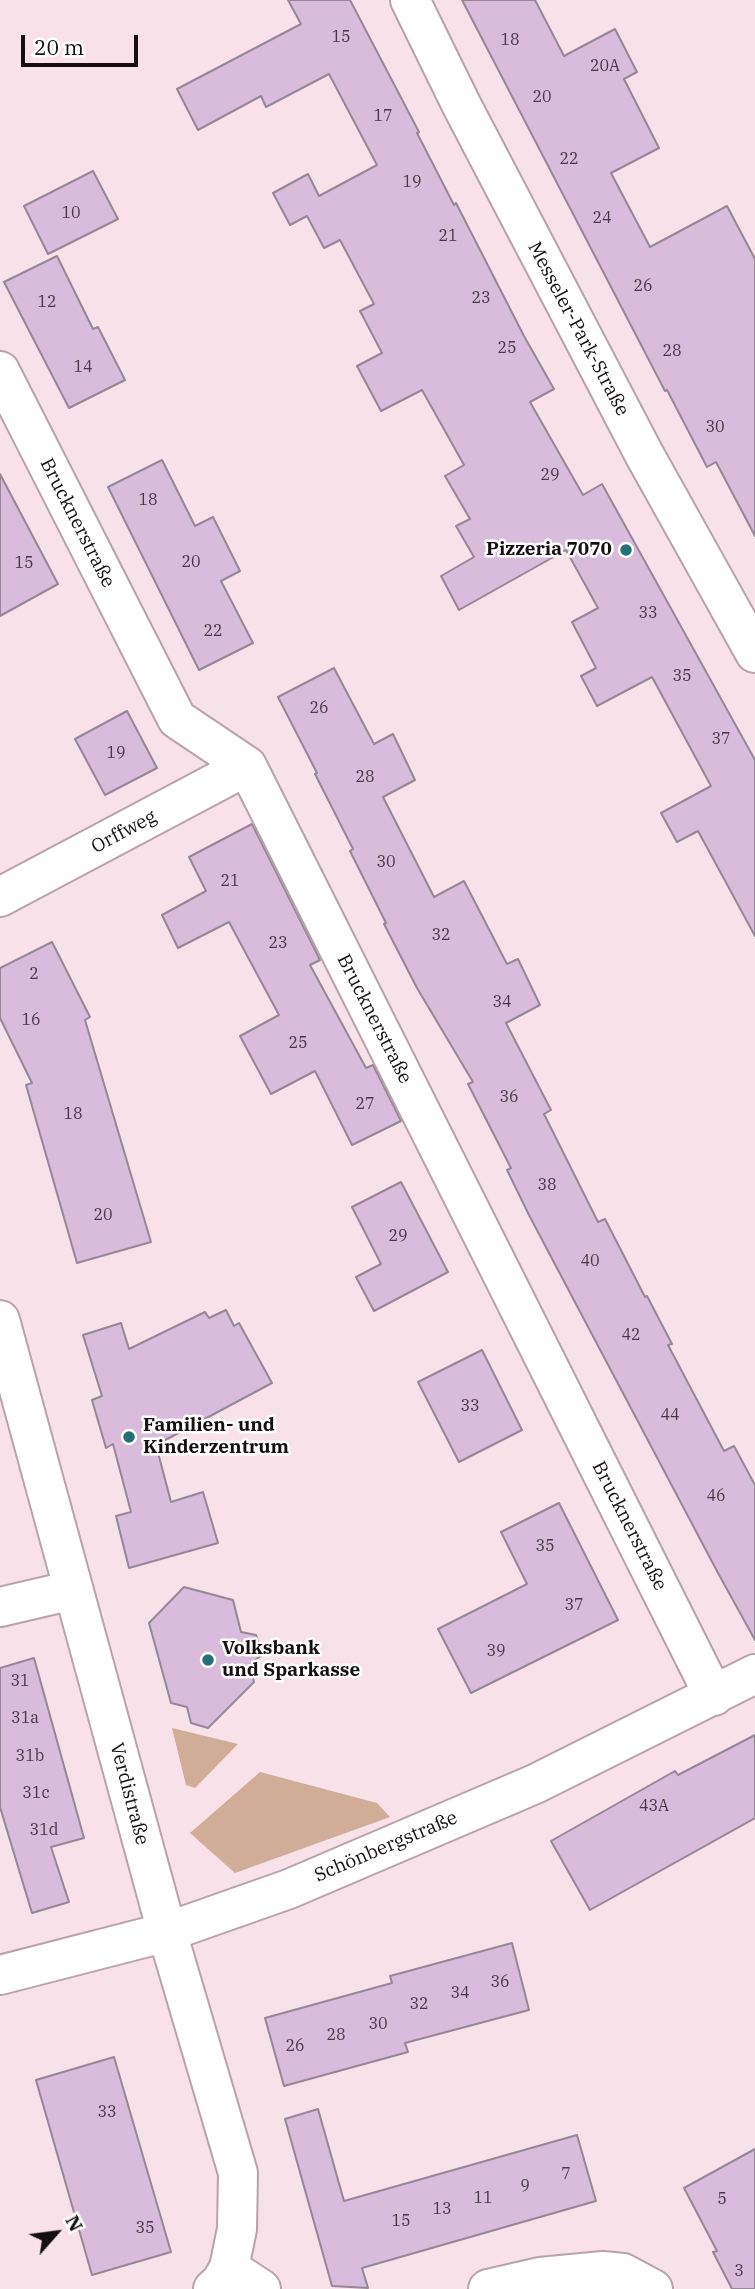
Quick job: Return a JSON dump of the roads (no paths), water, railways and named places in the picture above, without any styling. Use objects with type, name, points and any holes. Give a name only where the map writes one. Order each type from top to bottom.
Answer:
[{"type":"street","name":"Messeler-Park-Straße","points":[[410,0],[462,106],[644,454],[755,653]]},
{"type":"street","name":"Brucknerstraße","points":[[0,372],[177,719],[247,766],[714,1696]]},
{"type":"street","name":"Orffweg","points":[[0,897],[247,766]]},
{"type":"street","name":"Verdistraße","points":[[0,1320],[167,1932],[238,2173],[237,2229],[221,2279]]},
{"type":"street","points":[[0,1606],[73,1590]]},
{"type":"street","name":"Schönbergstraße","points":[[0,1975],[167,1932],[289,1889],[535,1784],[755,1674]]},
{"type":"street","points":[[488,2289],[540,2277],[603,2271],[623,2273],[653,2289]]},
{"type":"street","points":[[221,2279],[261,2289]]},
{"type":"place","name":"Pizzeria 7070","points":[[626,550]]},
{"type":"place","name":"Familien- und Kinderzentrum","points":[[129,1437]]},
{"type":"place","name":"Volksbank und Sparkasse","points":[[208,1660]]}]
